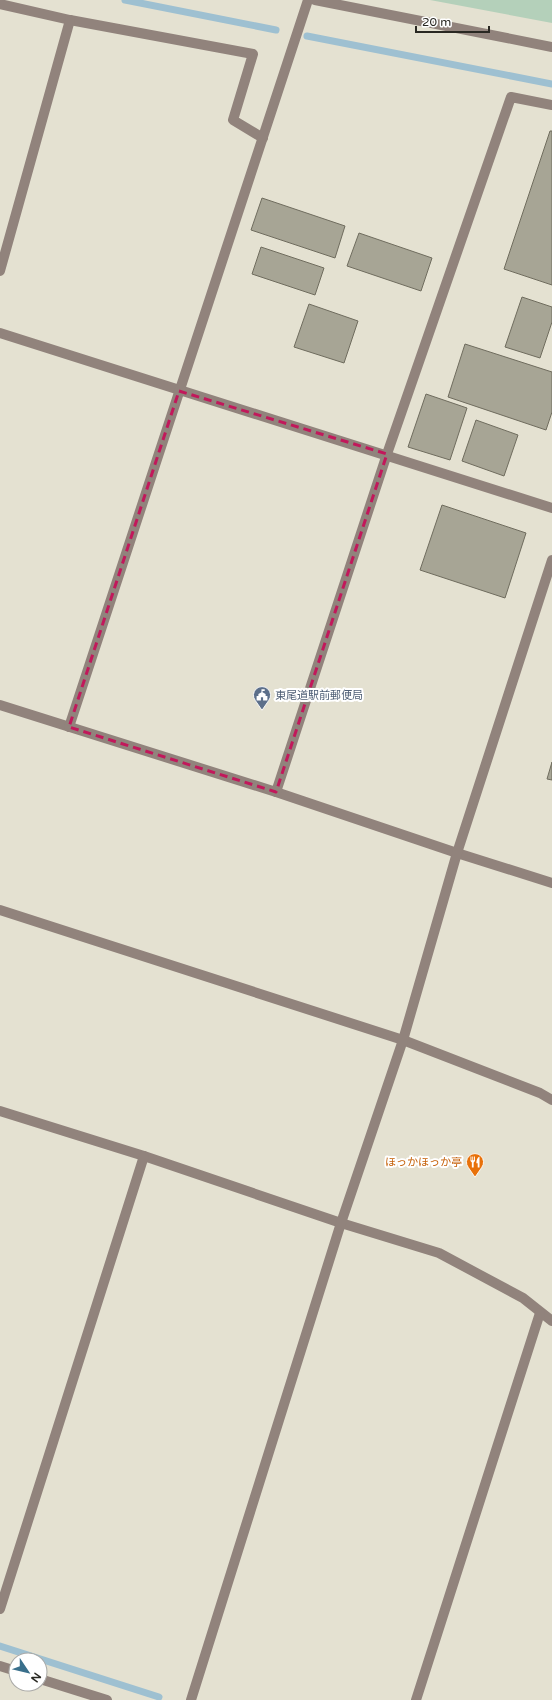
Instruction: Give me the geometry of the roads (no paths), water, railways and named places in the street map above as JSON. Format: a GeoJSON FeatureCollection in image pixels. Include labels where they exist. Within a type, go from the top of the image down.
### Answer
{"type":"FeatureCollection","features":[{"type":"Feature","properties":{"kind":"street"},"geometry":{"type":"LineString","coordinates":[[69,727],[308,0]]}},
{"type":"Feature","properties":{"kind":"street"},"geometry":{"type":"LineString","coordinates":[[315,0],[552,47]]}},
{"type":"Feature","properties":{"kind":"street"},"geometry":{"type":"LineString","coordinates":[[0,4],[70,20],[252,54],[233,120],[263,138]]}},
{"type":"Feature","properties":{"kind":"street"},"geometry":{"type":"LineString","coordinates":[[0,271],[70,20]]}},
{"type":"Feature","properties":{"kind":"street"},"geometry":{"type":"LineString","coordinates":[[276,792],[387,454],[511,97],[552,105]]}},
{"type":"Feature","properties":{"kind":"street"},"geometry":{"type":"LineString","coordinates":[[0,333],[179,391],[387,454],[552,508]]}},
{"type":"Feature","properties":{"kind":"street"},"geometry":{"type":"LineString","coordinates":[[191,1700],[340,1223],[403,1040],[457,853],[552,560]]}},
{"type":"Feature","properties":{"kind":"street"},"geometry":{"type":"LineString","coordinates":[[0,704],[276,792],[457,853],[552,883]]}},
{"type":"Feature","properties":{"kind":"street"},"geometry":{"type":"LineString","coordinates":[[0,910],[403,1040],[540,1093],[552,1100]]}},
{"type":"Feature","properties":{"kind":"street"},"geometry":{"type":"LineString","coordinates":[[0,1111],[144,1156],[340,1223],[439,1253],[523,1298],[552,1321]]}},
{"type":"Feature","properties":{"kind":"street"},"geometry":{"type":"LineString","coordinates":[[0,1609],[144,1156]]}},
{"type":"Feature","properties":{"kind":"street"},"geometry":{"type":"LineString","coordinates":[[416,1700],[540,1313]]}},
{"type":"Feature","properties":{"kind":"street"},"geometry":{"type":"LineString","coordinates":[[48,1682],[107,1700]]}},
{"type":"Feature","properties":{"kind":"waterway"},"geometry":{"type":"LineString","coordinates":[[125,0],[276,30]]}},
{"type":"Feature","properties":{"kind":"waterway"},"geometry":{"type":"LineString","coordinates":[[307,36],[552,84]]}},
{"type":"Feature","properties":{"kind":"waterway"},"geometry":{"type":"LineString","coordinates":[[0,1646],[159,1697]]}},
{"type":"Feature","properties":{"kind":"place","name":"東尾道駅前郵便局"},"geometry":{"type":"Point","coordinates":[262,710]}},
{"type":"Feature","properties":{"kind":"place","name":"ほっかほっか亭"},"geometry":{"type":"Point","coordinates":[475,1177]}}]}
